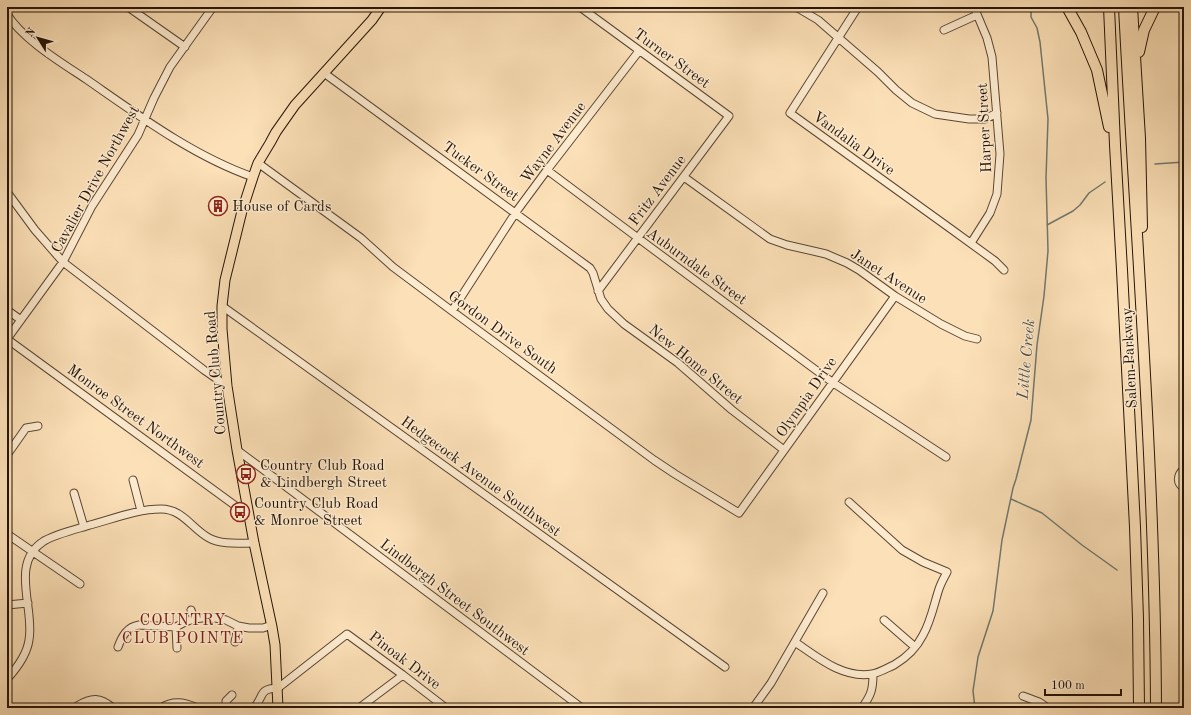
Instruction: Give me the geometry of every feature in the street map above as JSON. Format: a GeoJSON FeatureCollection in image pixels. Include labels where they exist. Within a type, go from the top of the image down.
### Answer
{"type":"FeatureCollection","features":[{"type":"Feature","properties":{"kind":"highway"},"geometry":{"type":"LineString","coordinates":[[1067,7],[1084,38],[1097,70],[1109,127],[1115,145]]}},
{"type":"Feature","properties":{"kind":"highway","name":"Salem Parkway"},"geometry":{"type":"LineString","coordinates":[[1109,7],[1135,520],[1139,708]]}},
{"type":"Feature","properties":{"kind":"highway","name":"Salem Parkway"},"geometry":{"type":"LineString","coordinates":[[1124,7],[1153,534],[1156,708]]}},
{"type":"Feature","properties":{"kind":"highway"},"geometry":{"type":"LineString","coordinates":[[1132,7],[1137,68],[1142,180],[1143,277],[1140,295]]}},
{"type":"Feature","properties":{"kind":"highway"},"geometry":{"type":"LineString","coordinates":[[1137,68],[1146,23],[1155,7]]}},
{"type":"Feature","properties":{"kind":"main road","name":"Country Club Road"},"geometry":{"type":"LineString","coordinates":[[278,708],[275,645],[272,625],[248,515],[227,386],[222,329],[222,306],[225,280],[234,240],[258,163],[276,132],[295,105],[372,20],[381,7]]}},
{"type":"Feature","properties":{"kind":"street"},"geometry":{"type":"LineString","coordinates":[[128,7],[185,47]]}},
{"type":"Feature","properties":{"kind":"street","name":"Cavalier Drive Northwest"},"geometry":{"type":"LineString","coordinates":[[7,339],[64,262],[92,206],[138,135],[164,78],[213,7]]}},
{"type":"Feature","properties":{"kind":"street","name":"Turner Street"},"geometry":{"type":"LineString","coordinates":[[580,7],[729,116]]}},
{"type":"Feature","properties":{"kind":"street"},"geometry":{"type":"LineString","coordinates":[[796,7],[818,20],[912,103],[935,114],[969,119],[985,118],[997,113]]}},
{"type":"Feature","properties":{"kind":"street","name":"Vandalia Drive"},"geometry":{"type":"LineString","coordinates":[[858,7],[790,114],[971,243],[995,261],[1004,270]]}},
{"type":"Feature","properties":{"kind":"street","name":"Harper Street"},"geometry":{"type":"LineString","coordinates":[[971,243],[990,213],[997,194],[1000,154],[992,57],[987,38],[974,7]]}},
{"type":"Feature","properties":{"kind":"street"},"geometry":{"type":"LineString","coordinates":[[7,14],[15,25],[40,46],[144,119],[208,156],[253,177]]}},
{"type":"Feature","properties":{"kind":"street"},"geometry":{"type":"LineString","coordinates":[[944,30],[977,15]]}},
{"type":"Feature","properties":{"kind":"street","name":"Wayne Avenue"},"geometry":{"type":"LineString","coordinates":[[452,311],[516,212],[639,51]]}},
{"type":"Feature","properties":{"kind":"street","name":"Tucker Street"},"geometry":{"type":"LineString","coordinates":[[324,73],[607,280]]}},
{"type":"Feature","properties":{"kind":"street","name":"Fritz Avenue"},"geometry":{"type":"LineString","coordinates":[[607,280],[729,116]]}},
{"type":"Feature","properties":{"kind":"street","name":"Gordon Drive South"},"geometry":{"type":"LineString","coordinates":[[258,163],[360,238],[393,267],[654,460],[739,513]]}},
{"type":"Feature","properties":{"kind":"street","name":"Auburndale Street"},"geometry":{"type":"LineString","coordinates":[[547,170],[832,382],[946,457]]}},
{"type":"Feature","properties":{"kind":"street","name":"Janet Avenue"},"geometry":{"type":"LineString","coordinates":[[684,177],[770,239],[787,245],[826,254],[847,263],[895,296],[941,324],[966,336],[977,338]]}},
{"type":"Feature","properties":{"kind":"street"},"geometry":{"type":"LineString","coordinates":[[7,192],[35,230],[64,262],[227,386]]}},
{"type":"Feature","properties":{"kind":"street"},"geometry":{"type":"LineString","coordinates":[[590,268],[595,278],[598,291]]}},
{"type":"Feature","properties":{"kind":"street"},"geometry":{"type":"LineString","coordinates":[[598,291],[607,280]]}},
{"type":"Feature","properties":{"kind":"street","name":"New Home Street"},"geometry":{"type":"LineString","coordinates":[[598,291],[601,299],[608,309],[624,324],[678,363],[732,410],[784,450]]}},
{"type":"Feature","properties":{"kind":"street","name":"Olympia Drive"},"geometry":{"type":"LineString","coordinates":[[739,513],[895,296]]}},
{"type":"Feature","properties":{"kind":"street","name":"Hedgecock Avenue Southwest"},"geometry":{"type":"LineString","coordinates":[[222,306],[725,667]]}},
{"type":"Feature","properties":{"kind":"street"},"geometry":{"type":"LineString","coordinates":[[7,310],[21,320]]}},
{"type":"Feature","properties":{"kind":"street","name":"Monroe Street Northwest"},"geometry":{"type":"LineString","coordinates":[[7,339],[248,515]]}},
{"type":"Feature","properties":{"kind":"street"},"geometry":{"type":"LineString","coordinates":[[7,456],[26,428],[38,426]]}},
{"type":"Feature","properties":{"kind":"street","name":"Lindbergh Street Southwest"},"geometry":{"type":"LineString","coordinates":[[237,450],[582,708]]}},
{"type":"Feature","properties":{"kind":"street"},"geometry":{"type":"LineString","coordinates":[[1184,469],[1180,472],[1178,477],[1178,482],[1184,488]]}},
{"type":"Feature","properties":{"kind":"street"},"geometry":{"type":"LineString","coordinates":[[133,480],[141,511]]}},
{"type":"Feature","properties":{"kind":"street"},"geometry":{"type":"LineString","coordinates":[[74,492],[84,527]]}},
{"type":"Feature","properties":{"kind":"street"},"geometry":{"type":"LineString","coordinates":[[795,642],[821,660],[841,670],[864,675],[873,674],[899,662],[915,648],[929,624],[939,589],[946,572],[923,562],[902,550],[849,502]]}},
{"type":"Feature","properties":{"kind":"street"},"geometry":{"type":"LineString","coordinates":[[7,679],[21,660],[28,646],[30,630],[26,571],[29,559],[39,545],[51,538],[141,511],[161,509],[181,515],[202,533],[216,541],[230,543],[254,543]]}},
{"type":"Feature","properties":{"kind":"street"},"geometry":{"type":"LineString","coordinates":[[7,534],[80,584]]}},
{"type":"Feature","properties":{"kind":"street"},"geometry":{"type":"LineString","coordinates":[[753,708],[771,683],[823,593]]}},
{"type":"Feature","properties":{"kind":"street"},"geometry":{"type":"LineString","coordinates":[[7,605],[28,603]]}},
{"type":"Feature","properties":{"kind":"street"},"geometry":{"type":"LineString","coordinates":[[191,610],[194,619]]}},
{"type":"Feature","properties":{"kind":"street"},"geometry":{"type":"LineString","coordinates":[[118,647],[120,640],[127,630],[134,626],[148,624],[176,627],[194,619],[210,617],[249,628],[259,629],[272,625]]}},
{"type":"Feature","properties":{"kind":"street"},"geometry":{"type":"LineString","coordinates":[[884,620],[915,648]]}},
{"type":"Feature","properties":{"kind":"street"},"geometry":{"type":"LineString","coordinates":[[235,642],[238,626]]}},
{"type":"Feature","properties":{"kind":"street"},"geometry":{"type":"LineString","coordinates":[[176,627],[178,648]]}},
{"type":"Feature","properties":{"kind":"street","name":"Pinoak Drive"},"geometry":{"type":"LineString","coordinates":[[278,688],[348,634],[446,708]]}},
{"type":"Feature","properties":{"kind":"street"},"geometry":{"type":"LineString","coordinates":[[862,708],[869,699],[873,687],[873,674]]}},
{"type":"Feature","properties":{"kind":"street"},"geometry":{"type":"LineString","coordinates":[[359,708],[403,675]]}},
{"type":"Feature","properties":{"kind":"street"},"geometry":{"type":"LineString","coordinates":[[254,708],[265,690],[269,688],[278,688]]}},
{"type":"Feature","properties":{"kind":"street"},"geometry":{"type":"LineString","coordinates":[[226,708],[226,701],[232,695]]}},
{"type":"Feature","properties":{"kind":"street"},"geometry":{"type":"LineString","coordinates":[[1023,696],[1039,702],[1048,708]]}},
{"type":"Feature","properties":{"kind":"street"},"geometry":{"type":"LineString","coordinates":[[77,706],[88,700],[100,699],[113,708]]}},
{"type":"Feature","properties":{"kind":"street"},"geometry":{"type":"LineString","coordinates":[[161,708],[166,705],[179,702],[197,708]]}},
{"type":"Feature","properties":{"kind":"waterway","name":"Little Creek"},"geometry":{"type":"LineString","coordinates":[[975,708],[973,691],[978,657],[993,611],[1002,540],[1013,488],[1031,420],[1037,345],[1044,296],[1048,251],[1046,178],[1048,119],[1040,42],[1037,28],[1031,17],[1031,7]]}},
{"type":"Feature","properties":{"kind":"waterway"},"geometry":{"type":"LineString","coordinates":[[1155,164],[1184,162]]}},
{"type":"Feature","properties":{"kind":"waterway"},"geometry":{"type":"LineString","coordinates":[[1047,225],[1073,211],[1080,205],[1089,193],[1105,182]]}},
{"type":"Feature","properties":{"kind":"waterway"},"geometry":{"type":"LineString","coordinates":[[1011,499],[1042,513],[1082,545],[1117,570]]}},
{"type":"Feature","properties":{"kind":"place","name":"House of Cards"},"geometry":{"type":"Point","coordinates":[218,206]}},
{"type":"Feature","properties":{"kind":"place","name":"Country Club Road & Lindbergh Street"},"geometry":{"type":"Point","coordinates":[246,474]}},
{"type":"Feature","properties":{"kind":"place","name":"Country Club Road & Monroe Street"},"geometry":{"type":"Point","coordinates":[240,512]}},
{"type":"Feature","properties":{"kind":"district","name":"COUNTRY CLUB POINTE"},"geometry":{"type":"Point","coordinates":[183,628]}}]}
